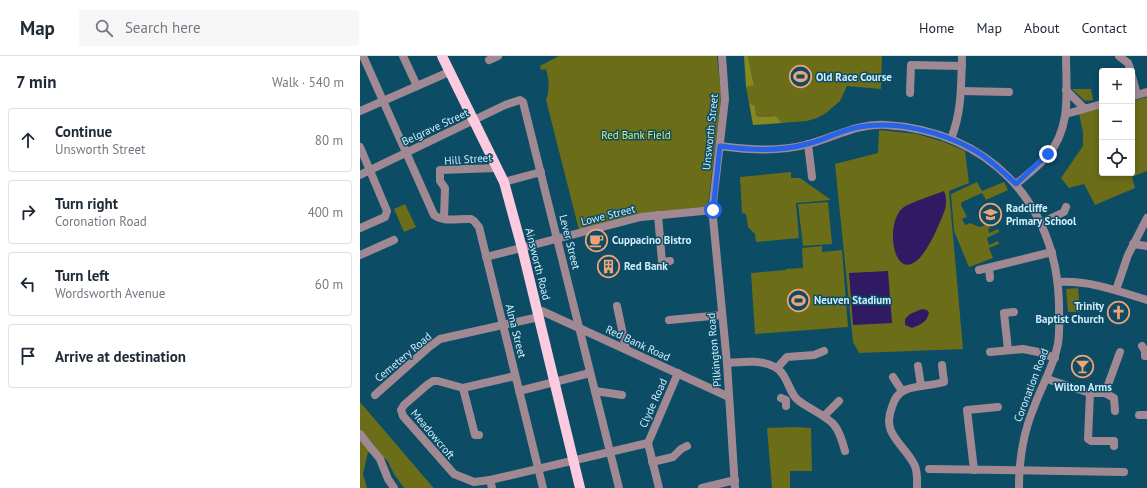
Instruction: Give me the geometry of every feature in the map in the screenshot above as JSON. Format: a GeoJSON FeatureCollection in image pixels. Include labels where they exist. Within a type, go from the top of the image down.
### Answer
{"type":"FeatureCollection","features":[{"type":"Feature","properties":{"kind":"main road","name":"Ainsworth Road"},"geometry":{"type":"LineString","coordinates":[[442,56],[504,182],[522,248],[580,488]]}},
{"type":"Feature","properties":{"kind":"street"},"geometry":{"type":"LineString","coordinates":[[363,56],[406,152]]}},
{"type":"Feature","properties":{"kind":"street"},"geometry":{"type":"LineString","coordinates":[[403,56],[417,86]]}},
{"type":"Feature","properties":{"kind":"street","name":"Unsworth Street"},"geometry":{"type":"LineString","coordinates":[[713,210],[725,91],[722,56]]}},
{"type":"Feature","properties":{"kind":"street"},"geometry":{"type":"LineString","coordinates":[[951,139],[961,105],[962,56]]}},
{"type":"Feature","properties":{"kind":"street"},"geometry":{"type":"LineString","coordinates":[[1016,184],[1041,162],[1053,148],[1061,133],[1066,114],[1066,56]]}},
{"type":"Feature","properties":{"kind":"street"},"geometry":{"type":"LineString","coordinates":[[1119,56],[1128,63],[1130,68]]}},
{"type":"Feature","properties":{"kind":"street"},"geometry":{"type":"LineString","coordinates":[[910,93],[912,65],[962,66]]}},
{"type":"Feature","properties":{"kind":"street"},"geometry":{"type":"LineString","coordinates":[[360,111],[449,72]]}},
{"type":"Feature","properties":{"kind":"street"},"geometry":{"type":"LineString","coordinates":[[1066,90],[1084,108]]}},
{"type":"Feature","properties":{"kind":"street"},"geometry":{"type":"LineString","coordinates":[[961,91],[1009,92]]}},
{"type":"Feature","properties":{"kind":"street"},"geometry":{"type":"LineString","coordinates":[[1135,95],[1147,92]]}},
{"type":"Feature","properties":{"kind":"street","name":"Belgrave Street"},"geometry":{"type":"LineString","coordinates":[[360,174],[506,105],[520,100]]}},
{"type":"Feature","properties":{"kind":"street","name":"Lever Street"},"geometry":{"type":"LineString","coordinates":[[520,100],[524,104],[619,488]]}},
{"type":"Feature","properties":{"kind":"street"},"geometry":{"type":"LineString","coordinates":[[1066,114],[1099,105]]}},
{"type":"Feature","properties":{"kind":"street","name":"Coronation Road"},"geometry":{"type":"LineString","coordinates":[[720,146],[755,150],[792,147],[808,144],[855,128],[884,124],[918,129],[951,139],[974,150],[986,158],[1016,184],[1033,208],[1041,223],[1052,252],[1058,282],[1060,320],[1058,343],[1054,358],[1047,379],[1034,406],[1026,428],[1021,450],[1019,488]]}},
{"type":"Feature","properties":{"kind":"street"},"geometry":{"type":"LineString","coordinates":[[808,144],[812,177]]}},
{"type":"Feature","properties":{"kind":"street"},"geometry":{"type":"LineString","coordinates":[[360,147],[387,208],[385,217],[360,228]]}},
{"type":"Feature","properties":{"kind":"street","name":"Alma Street"},"geometry":{"type":"LineString","coordinates":[[406,152],[434,215],[437,218],[444,219],[468,218],[474,220],[479,227],[543,488]]}},
{"type":"Feature","properties":{"kind":"street","name":"Hill Street"},"geometry":{"type":"LineString","coordinates":[[444,219],[445,188],[440,181],[440,170],[497,168]]}},
{"type":"Feature","properties":{"kind":"street"},"geometry":{"type":"LineString","coordinates":[[504,182],[540,172]]}},
{"type":"Feature","properties":{"kind":"street"},"geometry":{"type":"LineString","coordinates":[[1041,223],[1064,212],[1066,207]]}},
{"type":"Feature","properties":{"kind":"street","name":"Lowe Street"},"geometry":{"type":"LineString","coordinates":[[486,257],[641,217],[713,210]]}},
{"type":"Feature","properties":{"kind":"street","name":"Pilkington Road"},"geometry":{"type":"LineString","coordinates":[[713,210],[727,363],[735,484]]}},
{"type":"Feature","properties":{"kind":"street"},"geometry":{"type":"LineString","coordinates":[[658,215],[662,262],[670,261]]}},
{"type":"Feature","properties":{"kind":"street"},"geometry":{"type":"LineString","coordinates":[[1116,290],[1128,255],[1147,218]]}},
{"type":"Feature","properties":{"kind":"street"},"geometry":{"type":"LineString","coordinates":[[360,255],[394,240]]}},
{"type":"Feature","properties":{"kind":"street"},"geometry":{"type":"LineString","coordinates":[[1133,244],[1147,246]]}},
{"type":"Feature","properties":{"kind":"street"},"geometry":{"type":"LineString","coordinates":[[979,270],[1052,252]]}},
{"type":"Feature","properties":{"kind":"street"},"geometry":{"type":"LineString","coordinates":[[988,268],[990,278]]}},
{"type":"Feature","properties":{"kind":"street"},"geometry":{"type":"LineString","coordinates":[[1058,282],[1086,283],[1116,290],[1147,300]]}},
{"type":"Feature","properties":{"kind":"street"},"geometry":{"type":"LineString","coordinates":[[617,306],[626,349]]}},
{"type":"Feature","properties":{"kind":"street","name":"Red Bank Road"},"geometry":{"type":"LineString","coordinates":[[538,314],[542,311],[729,397]]}},
{"type":"Feature","properties":{"kind":"street"},"geometry":{"type":"LineString","coordinates":[[1008,350],[1004,313],[1014,312]]}},
{"type":"Feature","properties":{"kind":"street","name":"Cemetery Road"},"geometry":{"type":"LineString","coordinates":[[375,395],[435,342],[503,326],[538,314]]}},
{"type":"Feature","properties":{"kind":"street"},"geometry":{"type":"LineString","coordinates":[[669,320],[722,315]]}},
{"type":"Feature","properties":{"kind":"street"},"geometry":{"type":"LineString","coordinates":[[990,352],[1023,349],[1038,352],[1054,358]]}},
{"type":"Feature","properties":{"kind":"street"},"geometry":{"type":"LineString","coordinates":[[777,368],[788,357],[814,355],[825,350]]}},
{"type":"Feature","properties":{"kind":"street"},"geometry":{"type":"LineString","coordinates":[[1105,393],[1120,352]]}},
{"type":"Feature","properties":{"kind":"street"},"geometry":{"type":"LineString","coordinates":[[727,363],[757,362],[777,368],[784,376],[793,395],[800,402],[830,420],[838,429],[842,448]]}},
{"type":"Feature","properties":{"kind":"street"},"geometry":{"type":"LineString","coordinates":[[917,488],[917,474],[915,465],[894,438],[889,422],[892,405],[902,391],[944,382],[942,365]]}},
{"type":"Feature","properties":{"kind":"street"},"geometry":{"type":"LineString","coordinates":[[918,366],[921,386]]}},
{"type":"Feature","properties":{"kind":"street"},"geometry":{"type":"LineString","coordinates":[[519,391],[590,373]]}},
{"type":"Feature","properties":{"kind":"street","name":"Clyde Road"},"geometry":{"type":"LineString","coordinates":[[659,488],[648,443],[678,373]]}},
{"type":"Feature","properties":{"kind":"street","name":"Meadowcroft"},"geometry":{"type":"LineString","coordinates":[[491,484],[474,482],[454,474],[401,410],[404,405],[430,382],[438,381],[463,388],[515,376]]}},
{"type":"Feature","properties":{"kind":"street"},"geometry":{"type":"LineString","coordinates":[[893,377],[902,391]]}},
{"type":"Feature","properties":{"kind":"street"},"geometry":{"type":"LineString","coordinates":[[1047,379],[1090,393],[1105,393],[1114,398],[1115,411]]}},
{"type":"Feature","properties":{"kind":"street"},"geometry":{"type":"LineString","coordinates":[[463,388],[474,435],[479,434]]}},
{"type":"Feature","properties":{"kind":"street"},"geometry":{"type":"LineString","coordinates":[[595,392],[622,395]]}},
{"type":"Feature","properties":{"kind":"street"},"geometry":{"type":"LineString","coordinates":[[1090,393],[1088,439],[1090,441],[1114,441],[1114,446]]}},
{"type":"Feature","properties":{"kind":"street"},"geometry":{"type":"LineString","coordinates":[[784,401],[793,395]]}},
{"type":"Feature","properties":{"kind":"street"},"geometry":{"type":"LineString","coordinates":[[824,416],[830,405],[839,401]]}},
{"type":"Feature","properties":{"kind":"street"},"geometry":{"type":"LineString","coordinates":[[974,470],[967,410],[998,407]]}},
{"type":"Feature","properties":{"kind":"street"},"geometry":{"type":"LineString","coordinates":[[360,434],[380,459],[388,479],[394,488]]}},
{"type":"Feature","properties":{"kind":"street"},"geometry":{"type":"LineString","coordinates":[[491,484],[538,469],[648,443]]}},
{"type":"Feature","properties":{"kind":"street"},"geometry":{"type":"LineString","coordinates":[[652,462],[673,457],[681,449],[687,446]]}},
{"type":"Feature","properties":{"kind":"street"},"geometry":{"type":"LineString","coordinates":[[929,469],[1124,472]]}},
{"type":"Feature","properties":{"kind":"street"},"geometry":{"type":"LineString","coordinates":[[702,488],[735,484]]}},
{"type":"Feature","properties":{"kind":"green space","name":"Red Bank Field"},"geometry":{"type":"Polygon","coordinates":[[[559,56],[717,56],[721,94],[708,204],[704,207],[641,214],[579,230],[546,100],[549,85],[548,77],[546,69],[541,70],[540,66],[559,56]]]}},
{"type":"Feature","properties":{"kind":"green space"},"geometry":{"type":"Polygon","coordinates":[[[748,56],[882,56],[881,89],[847,86],[840,101],[826,113],[807,121],[782,123],[776,116],[756,116],[755,106],[749,103],[746,87],[754,86],[748,56]]]}},
{"type":"Feature","properties":{"kind":"green space"},"geometry":{"type":"Polygon","coordinates":[[[1072,89],[1091,89],[1093,100],[1085,101],[1072,89]]]}},
{"type":"Feature","properties":{"kind":"green space"},"geometry":{"type":"Polygon","coordinates":[[[1147,97],[1147,171],[1135,176],[1135,104],[1135,100],[1147,97]]]}},
{"type":"Feature","properties":{"kind":"green space"},"geometry":{"type":"Polygon","coordinates":[[[1099,109],[1099,176],[1134,176],[1132,177],[1135,188],[1095,205],[1084,184],[1069,188],[1061,178],[1083,146],[1083,132],[1079,114],[1099,109]]]}},
{"type":"Feature","properties":{"kind":"green space"},"geometry":{"type":"Polygon","coordinates":[[[879,130],[917,134],[944,142],[965,151],[969,183],[949,191],[963,349],[859,353],[853,342],[835,164],[878,153],[879,130]]]}},
{"type":"Feature","properties":{"kind":"green space"},"geometry":{"type":"Polygon","coordinates":[[[791,172],[791,178],[800,178],[831,200],[796,203],[799,238],[756,242],[755,234],[748,227],[746,214],[742,213],[740,177],[791,172]]]}},
{"type":"Feature","properties":{"kind":"green space"},"geometry":{"type":"Polygon","coordinates":[[[977,182],[982,191],[1004,182],[1008,190],[986,200],[982,193],[962,202],[961,205],[967,217],[962,219],[965,225],[970,223],[980,227],[988,224],[990,228],[988,229],[989,233],[998,229],[999,232],[987,238],[989,245],[998,241],[999,244],[989,248],[993,258],[969,267],[954,231],[951,194],[977,182]]]}},
{"type":"Feature","properties":{"kind":"green space"},"geometry":{"type":"Polygon","coordinates":[[[828,202],[832,244],[803,246],[798,204],[828,202]]]}},
{"type":"Feature","properties":{"kind":"green space"},"geometry":{"type":"Polygon","coordinates":[[[405,204],[416,227],[404,232],[394,209],[405,204]]]}},
{"type":"Feature","properties":{"kind":"green space","name":"Neuven Stadium"},"geometry":{"type":"Polygon","coordinates":[[[822,246],[822,252],[842,250],[848,327],[755,334],[751,273],[803,268],[802,248],[822,246]]]}},
{"type":"Feature","properties":{"kind":"green space"},"geometry":{"type":"Polygon","coordinates":[[[1078,288],[1080,312],[1068,312],[1066,289],[1078,288]]]}},
{"type":"Feature","properties":{"kind":"green space"},"geometry":{"type":"Polygon","coordinates":[[[360,402],[434,488],[404,488],[394,474],[387,460],[382,457],[373,443],[360,429],[360,402]]]}},
{"type":"Feature","properties":{"kind":"green space"},"geometry":{"type":"Polygon","coordinates":[[[767,428],[811,428],[812,471],[790,471],[790,488],[772,488],[767,428]]]}},
{"type":"Feature","properties":{"kind":"green space"},"geometry":{"type":"Polygon","coordinates":[[[360,437],[371,454],[368,452],[363,474],[367,488],[360,488],[360,437]]]}},
{"type":"Feature","properties":{"kind":"shaded area"},"geometry":{"type":"Polygon","coordinates":[[[744,56],[748,56],[754,86],[746,87],[744,56]]]}},
{"type":"Feature","properties":{"kind":"shaded area"},"geometry":{"type":"Polygon","coordinates":[[[749,103],[755,106],[756,116],[776,116],[782,123],[753,125],[749,103]]]}},
{"type":"Feature","properties":{"kind":"shaded area"},"geometry":{"type":"Polygon","coordinates":[[[944,191],[946,196],[945,210],[924,253],[912,264],[903,264],[897,256],[893,244],[893,230],[897,217],[904,207],[944,191]]]}},
{"type":"Feature","properties":{"kind":"shaded area"},"geometry":{"type":"Polygon","coordinates":[[[888,271],[892,323],[853,325],[849,273],[888,271]]]}},
{"type":"Feature","properties":{"kind":"shaded area"},"geometry":{"type":"Polygon","coordinates":[[[922,309],[927,310],[929,313],[925,321],[912,328],[905,325],[905,319],[910,314],[922,309]]]}},
{"type":"Feature","properties":{"kind":"place","name":"Old Race Course"},"geometry":{"type":"Point","coordinates":[801,77]}},
{"type":"Feature","properties":{"kind":"place","name":"Radcliffe Primary School"},"geometry":{"type":"Point","coordinates":[991,214]}},
{"type":"Feature","properties":{"kind":"place","name":"Cuppacino Bistro"},"geometry":{"type":"Point","coordinates":[597,240]}},
{"type":"Feature","properties":{"kind":"place","name":"Red Bank"},"geometry":{"type":"Point","coordinates":[609,266]}},
{"type":"Feature","properties":{"kind":"place","name":"Neuven Stadium"},"geometry":{"type":"Point","coordinates":[799,300]}},
{"type":"Feature","properties":{"kind":"place","name":"Trinity Baptist Church"},"geometry":{"type":"Point","coordinates":[1119,312]}},
{"type":"Feature","properties":{"kind":"place","name":"Wilton Arms"},"geometry":{"type":"Point","coordinates":[1083,367]}},
{"type":"Feature","properties":{"kind":"route"},"geometry":{"type":"LineString","coordinates":[[713,210],[720,146],[747,150],[792,147],[822,140],[859,127],[884,124],[918,129],[951,139],[974,150],[986,158],[1016,184],[1048,154]]}}]}
